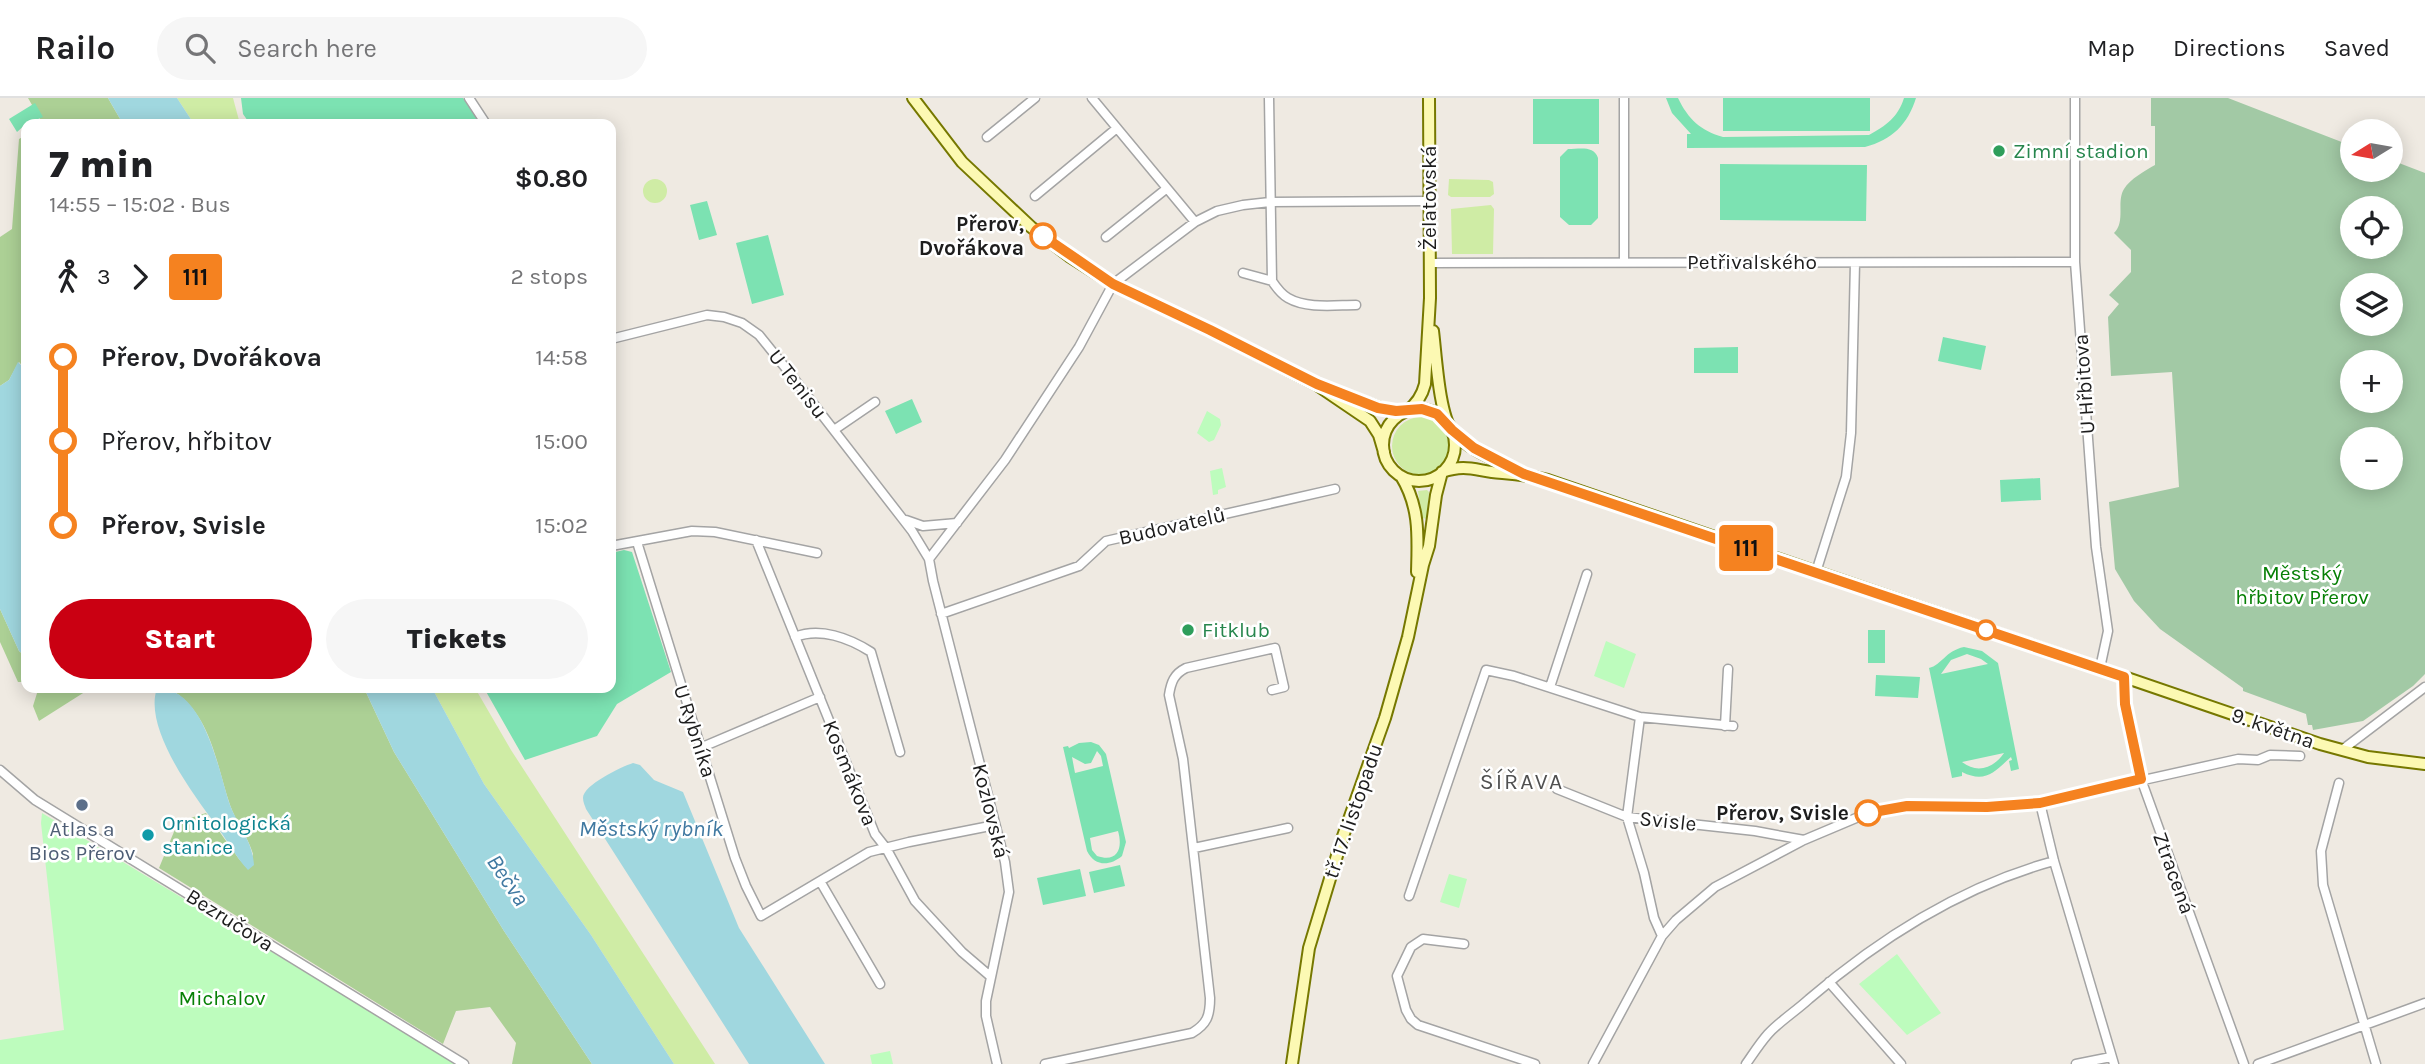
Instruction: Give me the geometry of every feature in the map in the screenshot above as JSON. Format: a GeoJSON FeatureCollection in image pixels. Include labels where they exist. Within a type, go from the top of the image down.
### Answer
{"type":"FeatureCollection","features":[{"type":"Feature","properties":{"kind":"main road"},"geometry":{"type":"LineString","coordinates":[[913,98],[962,162],[1031,227],[1069,256],[1113,284],[1317,384],[1378,408],[1407,411],[1422,409],[1437,414],[1479,452],[1524,474]]}},
{"type":"Feature","properties":{"kind":"main road","name":"Želatovská"},"geometry":{"type":"LineString","coordinates":[[1407,411],[1418,401],[1425,384],[1430,298],[1429,98]]}},
{"type":"Feature","properties":{"kind":"main road","name":"Želatovská"},"geometry":{"type":"LineString","coordinates":[[1430,298],[1442,397],[1452,430]]}},
{"type":"Feature","properties":{"kind":"main road"},"geometry":{"type":"LineString","coordinates":[[1317,384],[1370,421],[1379,435],[1390,466],[1400,475],[1421,481],[1436,477],[1442,472],[1454,453],[1452,430]]}},
{"type":"Feature","properties":{"kind":"main road"},"geometry":{"type":"LineString","coordinates":[[1384,452],[1384,438],[1390,425],[1407,411]]}},
{"type":"Feature","properties":{"kind":"main road"},"geometry":{"type":"LineString","coordinates":[[1442,472],[1471,467],[1524,474]]}},
{"type":"Feature","properties":{"kind":"main road","name":"tř. 17. listopadu"},"geometry":{"type":"LineString","coordinates":[[1294,1064],[1296,1028],[1312,936],[1342,839],[1385,719],[1408,637],[1429,546],[1442,472]]}},
{"type":"Feature","properties":{"kind":"main road","name":"9. května"},"geometry":{"type":"LineString","coordinates":[[1524,474],[2342,750],[2392,761],[2425,764]]}},
{"type":"Feature","properties":{"kind":"main road","name":"tř. 17. listopadu"},"geometry":{"type":"LineString","coordinates":[[1400,475],[1411,493],[1416,512],[1416,596]]}},
{"type":"Feature","properties":{"kind":"street"},"geometry":{"type":"LineString","coordinates":[[469,98],[480,119]]}},
{"type":"Feature","properties":{"kind":"street"},"geometry":{"type":"LineString","coordinates":[[988,137],[1035,98]]}},
{"type":"Feature","properties":{"kind":"street"},"geometry":{"type":"LineString","coordinates":[[1092,98],[1195,222]]}},
{"type":"Feature","properties":{"kind":"street"},"geometry":{"type":"LineString","coordinates":[[1269,98],[1272,281]]}},
{"type":"Feature","properties":{"kind":"street"},"geometry":{"type":"LineString","coordinates":[[1624,98],[1624,262]]}},
{"type":"Feature","properties":{"kind":"street","name":"U Hřbitova"},"geometry":{"type":"LineString","coordinates":[[2075,98],[2075,262],[2096,547],[2107,625],[2106,648],[2100,668]]}},
{"type":"Feature","properties":{"kind":"street"},"geometry":{"type":"LineString","coordinates":[[1035,196],[1117,128]]}},
{"type":"Feature","properties":{"kind":"street"},"geometry":{"type":"LineString","coordinates":[[1105,237],[1166,189]]}},
{"type":"Feature","properties":{"kind":"street"},"geometry":{"type":"LineString","coordinates":[[929,559],[1005,460],[1079,347],[1113,284],[1195,222],[1217,211],[1270,202],[1429,201]]}},
{"type":"Feature","properties":{"kind":"street"},"geometry":{"type":"LineString","coordinates":[[1816,572],[1846,477],[1851,433],[1855,262]]}},
{"type":"Feature","properties":{"kind":"street","name":"Petřivalského"},"geometry":{"type":"LineString","coordinates":[[1429,263],[2075,262]]}},
{"type":"Feature","properties":{"kind":"street"},"geometry":{"type":"LineString","coordinates":[[1243,273],[1272,281],[1286,297],[1309,305],[1356,305]]}},
{"type":"Feature","properties":{"kind":"street","name":"U Tenisu"},"geometry":{"type":"LineString","coordinates":[[616,338],[707,315],[741,323],[759,335],[903,519],[929,559]]}},
{"type":"Feature","properties":{"kind":"street"},"geometry":{"type":"LineString","coordinates":[[834,429],[875,402]]}},
{"type":"Feature","properties":{"kind":"street","name":"Budovatelů"},"geometry":{"type":"LineString","coordinates":[[941,614],[1079,566],[1106,541],[1335,489]]}},
{"type":"Feature","properties":{"kind":"street"},"geometry":{"type":"LineString","coordinates":[[903,519],[923,526],[957,523]]}},
{"type":"Feature","properties":{"kind":"street"},"geometry":{"type":"LineString","coordinates":[[616,546],[692,531],[715,532],[817,552]]}},
{"type":"Feature","properties":{"kind":"street","name":"Kosmákova"},"geometry":{"type":"LineString","coordinates":[[756,540],[875,834],[886,848],[915,901],[962,951],[990,976]]}},
{"type":"Feature","properties":{"kind":"street","name":"U Rybníka"},"geometry":{"type":"LineString","coordinates":[[636,542],[737,865],[761,916],[820,881]]}},
{"type":"Feature","properties":{"kind":"street","name":"Kozlovská"},"geometry":{"type":"LineString","coordinates":[[929,559],[1009,892],[986,1001],[986,1016],[997,1064]]}},
{"type":"Feature","properties":{"kind":"street"},"geometry":{"type":"LineString","coordinates":[[1550,687],[1587,574]]}},
{"type":"Feature","properties":{"kind":"street"},"geometry":{"type":"LineString","coordinates":[[795,636],[814,631],[834,635],[871,652],[900,752]]}},
{"type":"Feature","properties":{"kind":"street"},"geometry":{"type":"LineString","coordinates":[[1045,1064],[1192,1032],[1203,1026],[1210,1014],[1210,999],[1183,759],[1169,695],[1170,685],[1186,668],[1275,648],[1284,687],[1272,690]]}},
{"type":"Feature","properties":{"kind":"street"},"geometry":{"type":"LineString","coordinates":[[1409,896],[1486,670],[1514,676],[1640,717],[1729,726],[1728,669]]}},
{"type":"Feature","properties":{"kind":"street","name":"Ztracená"},"geometry":{"type":"LineString","coordinates":[[2124,677],[2125,704],[2141,779],[2244,1064]]}},
{"type":"Feature","properties":{"kind":"street"},"geometry":{"type":"LineString","coordinates":[[2342,750],[2425,687]]}},
{"type":"Feature","properties":{"kind":"street"},"geometry":{"type":"LineString","coordinates":[[700,748],[820,697]]}},
{"type":"Feature","properties":{"kind":"street","name":"Svisle"},"geometry":{"type":"LineString","coordinates":[[1640,717],[1627,817],[1755,831],[1804,840]]}},
{"type":"Feature","properties":{"kind":"street"},"geometry":{"type":"LineString","coordinates":[[1593,1064],[1662,936],[1676,920],[1715,887],[1804,840],[1868,813],[1907,806],[1987,807],[2040,803],[2238,759],[2258,760],[2270,755],[2300,756]]}},
{"type":"Feature","properties":{"kind":"street","name":"Bezručova"},"geometry":{"type":"LineString","coordinates":[[0,770],[35,800],[464,1064]]}},
{"type":"Feature","properties":{"kind":"street"},"geometry":{"type":"LineString","coordinates":[[2339,783],[2321,851],[2323,885],[2376,1064]]}},
{"type":"Feature","properties":{"kind":"street"},"geometry":{"type":"LineString","coordinates":[[1558,789],[1627,817],[1654,918],[1662,936]]}},
{"type":"Feature","properties":{"kind":"street"},"geometry":{"type":"LineString","coordinates":[[2040,803],[2054,861],[2112,1061],[2076,1064]]}},
{"type":"Feature","properties":{"kind":"street"},"geometry":{"type":"LineString","coordinates":[[880,984],[820,881],[869,852],[995,825]]}},
{"type":"Feature","properties":{"kind":"street"},"geometry":{"type":"LineString","coordinates":[[1194,848],[1288,828]]}},
{"type":"Feature","properties":{"kind":"street"},"geometry":{"type":"LineString","coordinates":[[1746,1064],[1769,1032],[1853,962],[1885,940],[1956,900],[2007,876],[2054,861]]}},
{"type":"Feature","properties":{"kind":"street"},"geometry":{"type":"LineString","coordinates":[[1464,944],[1423,939],[1412,947],[1398,976],[1411,1019],[1418,1025],[1535,1064]]}},
{"type":"Feature","properties":{"kind":"street"},"geometry":{"type":"LineString","coordinates":[[1829,982],[1901,1064]]}},
{"type":"Feature","properties":{"kind":"street"},"geometry":{"type":"LineString","coordinates":[[2258,1064],[2425,1003]]}},
{"type":"Feature","properties":{"kind":"green space"},"geometry":{"type":"Polygon","coordinates":[[[28,98],[108,98],[120,119],[40,119],[28,98]]]}},
{"type":"Feature","properties":{"kind":"green space"},"geometry":{"type":"Polygon","coordinates":[[[177,98],[233,98],[239,119],[191,119],[177,98]]]}},
{"type":"Feature","properties":{"kind":"green space"},"geometry":{"type":"Polygon","coordinates":[[[241,98],[463,98],[477,119],[246,119],[243,114],[241,98]]]}},
{"type":"Feature","properties":{"kind":"green space"},"geometry":{"type":"Polygon","coordinates":[[[1666,98],[1678,98],[1696,123],[1723,137],[1869,135],[1891,120],[1904,98],[1916,98],[1898,130],[1865,147],[1687,148],[1687,134],[1691,134],[1672,113],[1666,98]]]}},
{"type":"Feature","properties":{"kind":"green space"},"geometry":{"type":"Polygon","coordinates":[[[1723,98],[1870,98],[1870,131],[1723,131],[1723,98]]]}},
{"type":"Feature","properties":{"kind":"green space","name":"Městský hřbitov Přerov"},"geometry":{"type":"Polygon","coordinates":[[[2151,98],[2228,98],[2340,141],[2340,182],[2403,182],[2403,165],[2425,173],[2425,674],[2413,686],[2363,721],[2313,730],[2312,725],[2308,725],[2306,714],[2243,691],[2243,688],[2160,629],[2134,601],[2115,569],[2109,502],[2179,487],[2172,372],[2111,376],[2108,317],[2119,304],[2109,295],[2131,272],[2131,250],[2114,233],[2120,223],[2124,189],[2134,178],[2155,165],[2155,126],[2151,126],[2151,98]]]}},
{"type":"Feature","properties":{"kind":"green space"},"geometry":{"type":"Polygon","coordinates":[[[1533,99],[1599,99],[1599,144],[1533,144],[1533,99]]]}},
{"type":"Feature","properties":{"kind":"green space"},"geometry":{"type":"Polygon","coordinates":[[[35,103],[43,117],[21,119],[21,128],[17,132],[9,119],[35,103]]]}},
{"type":"Feature","properties":{"kind":"green space"},"geometry":{"type":"Polygon","coordinates":[[[21,138],[21,364],[19,362],[9,380],[0,386],[0,237],[12,229],[21,138]]]}},
{"type":"Feature","properties":{"kind":"green space"},"geometry":{"type":"Polygon","coordinates":[[[1568,149],[1590,149],[1598,158],[1598,218],[1591,225],[1569,225],[1560,217],[1560,157],[1568,149]]]}},
{"type":"Feature","properties":{"kind":"green space"},"geometry":{"type":"Polygon","coordinates":[[[1720,164],[1867,165],[1866,221],[1720,220],[1720,164]]]}},
{"type":"Feature","properties":{"kind":"green space"},"geometry":{"type":"Polygon","coordinates":[[[655,179],[663,183],[667,191],[663,199],[655,203],[647,199],[643,191],[647,183],[655,179]]]}},
{"type":"Feature","properties":{"kind":"green space"},"geometry":{"type":"Polygon","coordinates":[[[1449,179],[1489,180],[1493,182],[1494,194],[1490,197],[1451,197],[1448,195],[1449,179]]]}},
{"type":"Feature","properties":{"kind":"green space"},"geometry":{"type":"Polygon","coordinates":[[[707,201],[717,235],[699,240],[690,205],[707,201]]]}},
{"type":"Feature","properties":{"kind":"green space"},"geometry":{"type":"Polygon","coordinates":[[[1491,205],[1494,209],[1493,254],[1452,254],[1451,209],[1491,205]]]}},
{"type":"Feature","properties":{"kind":"green space"},"geometry":{"type":"Polygon","coordinates":[[[768,235],[784,295],[752,304],[736,243],[768,235]]]}},
{"type":"Feature","properties":{"kind":"green space"},"geometry":{"type":"Polygon","coordinates":[[[1943,337],[1986,346],[1981,370],[1938,361],[1943,337]]]}},
{"type":"Feature","properties":{"kind":"green space"},"geometry":{"type":"Polygon","coordinates":[[[1738,347],[1738,373],[1694,373],[1694,348],[1738,347]]]}},
{"type":"Feature","properties":{"kind":"green space"},"geometry":{"type":"Polygon","coordinates":[[[912,399],[922,422],[896,434],[885,411],[912,399]]]}},
{"type":"Feature","properties":{"kind":"green space"},"geometry":{"type":"Polygon","coordinates":[[[1207,411],[1220,419],[1221,425],[1214,440],[1209,442],[1197,433],[1207,411]]]}},
{"type":"Feature","properties":{"kind":"green space"},"geometry":{"type":"Polygon","coordinates":[[[1421,417],[1432,419],[1445,430],[1450,446],[1448,457],[1437,470],[1421,475],[1410,473],[1397,462],[1392,446],[1394,435],[1405,422],[1421,417]]]}},
{"type":"Feature","properties":{"kind":"green space"},"geometry":{"type":"Polygon","coordinates":[[[1222,468],[1226,487],[1213,495],[1210,471],[1222,468]]]}},
{"type":"Feature","properties":{"kind":"green space"},"geometry":{"type":"Polygon","coordinates":[[[2040,478],[2041,500],[2001,502],[2000,480],[2040,478]]]}},
{"type":"Feature","properties":{"kind":"green space"},"geometry":{"type":"Polygon","coordinates":[[[1427,490],[1427,519],[1422,518],[1418,491],[1427,490]]]}},
{"type":"Feature","properties":{"kind":"green space"},"geometry":{"type":"Polygon","coordinates":[[[616,552],[632,552],[671,672],[617,704],[597,736],[525,760],[487,693],[616,693],[616,552]]]}},
{"type":"Feature","properties":{"kind":"green space"},"geometry":{"type":"Polygon","coordinates":[[[0,609],[21,653],[21,682],[18,682],[0,642],[0,609]]]}},
{"type":"Feature","properties":{"kind":"green space"},"geometry":{"type":"Polygon","coordinates":[[[1868,630],[1885,630],[1885,663],[1868,663],[1868,630]]]}},
{"type":"Feature","properties":{"kind":"green space"},"geometry":{"type":"Polygon","coordinates":[[[1606,641],[1636,654],[1624,688],[1594,676],[1606,641]]]}},
{"type":"Feature","properties":{"kind":"green space"},"geometry":{"type":"Polygon","coordinates":[[[1964,647],[1982,651],[1998,663],[2019,769],[2011,771],[2011,757],[1990,774],[1978,777],[1962,772],[1962,776],[1952,778],[1929,668],[1964,647]],[[1967,654],[1951,660],[1941,674],[1988,664],[1967,654]],[[2004,753],[1962,762],[1973,768],[1985,768],[2004,753]]]}},
{"type":"Feature","properties":{"kind":"green space"},"geometry":{"type":"Polygon","coordinates":[[[1876,675],[1920,677],[1918,698],[1875,696],[1876,675]]]}},
{"type":"Feature","properties":{"kind":"green space"},"geometry":{"type":"Polygon","coordinates":[[[37,693],[83,693],[39,721],[33,706],[37,693]]]}},
{"type":"Feature","properties":{"kind":"green space"},"geometry":{"type":"Polygon","coordinates":[[[175,693],[366,693],[394,752],[504,931],[592,1064],[512,1064],[516,1043],[490,1007],[456,1011],[443,1044],[159,868],[178,822],[206,813],[248,869],[253,854],[230,805],[216,756],[203,724],[175,693]]]}},
{"type":"Feature","properties":{"kind":"green space"},"geometry":{"type":"Polygon","coordinates":[[[435,693],[478,693],[511,750],[715,1064],[674,1064],[591,935],[484,784],[435,693]]]}},
{"type":"Feature","properties":{"kind":"green space"},"geometry":{"type":"Polygon","coordinates":[[[1091,742],[1099,745],[1106,754],[1126,842],[1122,856],[1113,862],[1098,862],[1087,851],[1063,747],[1069,748],[1079,743],[1091,742]],[[1097,751],[1091,763],[1085,764],[1072,757],[1075,773],[1103,766],[1097,751]],[[1118,831],[1090,838],[1092,850],[1097,856],[1114,856],[1120,843],[1118,831]]]}},
{"type":"Feature","properties":{"kind":"green space","name":"Michalov"},"geometry":{"type":"Polygon","coordinates":[[[42,813],[457,1064],[0,1064],[0,1040],[64,1030],[42,813]]]}},
{"type":"Feature","properties":{"kind":"green space"},"geometry":{"type":"Polygon","coordinates":[[[1120,865],[1125,886],[1094,893],[1089,872],[1120,865]]]}},
{"type":"Feature","properties":{"kind":"green space"},"geometry":{"type":"Polygon","coordinates":[[[1080,869],[1086,896],[1043,905],[1037,878],[1080,869]]]}},
{"type":"Feature","properties":{"kind":"green space"},"geometry":{"type":"Polygon","coordinates":[[[1449,874],[1467,879],[1459,908],[1440,902],[1449,874]]]}},
{"type":"Feature","properties":{"kind":"green space"},"geometry":{"type":"Polygon","coordinates":[[[1897,954],[1941,1013],[1907,1035],[1859,984],[1897,954]]]}},
{"type":"Feature","properties":{"kind":"green space"},"geometry":{"type":"Polygon","coordinates":[[[890,1051],[893,1064],[872,1064],[870,1055],[890,1051]]]}},
{"type":"Feature","properties":{"kind":"water"},"geometry":{"type":"Polygon","coordinates":[[[108,98],[177,98],[191,119],[120,119],[108,98]]]}},
{"type":"Feature","properties":{"kind":"water"},"geometry":{"type":"Polygon","coordinates":[[[18,362],[21,365],[21,653],[0,609],[0,386],[9,380],[18,362]]]}},
{"type":"Feature","properties":{"kind":"water"},"geometry":{"type":"Polygon","coordinates":[[[156,693],[175,693],[187,701],[198,716],[207,733],[230,805],[251,849],[254,865],[248,870],[195,796],[173,760],[163,741],[155,704],[156,693]]]}},
{"type":"Feature","properties":{"kind":"water","name":"Bečva"},"geometry":{"type":"Polygon","coordinates":[[[366,693],[435,693],[484,784],[591,935],[674,1064],[592,1064],[504,931],[394,752],[366,693]]]}},
{"type":"Feature","properties":{"kind":"water","name":"Městský rybník"},"geometry":{"type":"Polygon","coordinates":[[[633,763],[640,765],[654,780],[683,792],[739,928],[825,1064],[749,1064],[586,809],[583,798],[589,788],[612,772],[633,763]]]}},
{"type":"Feature","properties":{"kind":"bus line","name":"111"},"geometry":{"type":"LineString","coordinates":[[1043,236],[1113,284],[1317,384],[1378,408],[1396,411],[1422,409],[1437,414],[1474,448],[1524,474],[2124,677],[2123,693],[2141,779],[2040,803],[1987,807],[1907,806],[1868,813]]}},
{"type":"Feature","properties":{"kind":"place","name":"Zimní stadion"},"geometry":{"type":"Point","coordinates":[1999,151]}},
{"type":"Feature","properties":{"kind":"place","name":"Přerov, Dvořákova"},"geometry":{"type":"Point","coordinates":[1043,236]}},
{"type":"Feature","properties":{"kind":"place","name":"Fitklub"},"geometry":{"type":"Point","coordinates":[1188,630]}},
{"type":"Feature","properties":{"kind":"place","name":"Atlas a Bios Přerov"},"geometry":{"type":"Point","coordinates":[82,805]}},
{"type":"Feature","properties":{"kind":"place","name":"Přerov, Svisle"},"geometry":{"type":"Point","coordinates":[1868,813]}},
{"type":"Feature","properties":{"kind":"place","name":"Ornitologická stanice"},"geometry":{"type":"Point","coordinates":[148,835]}},
{"type":"Feature","properties":{"kind":"district","name":"ŠÍŘAVA"},"geometry":{"type":"Point","coordinates":[1522,781]}}]}
